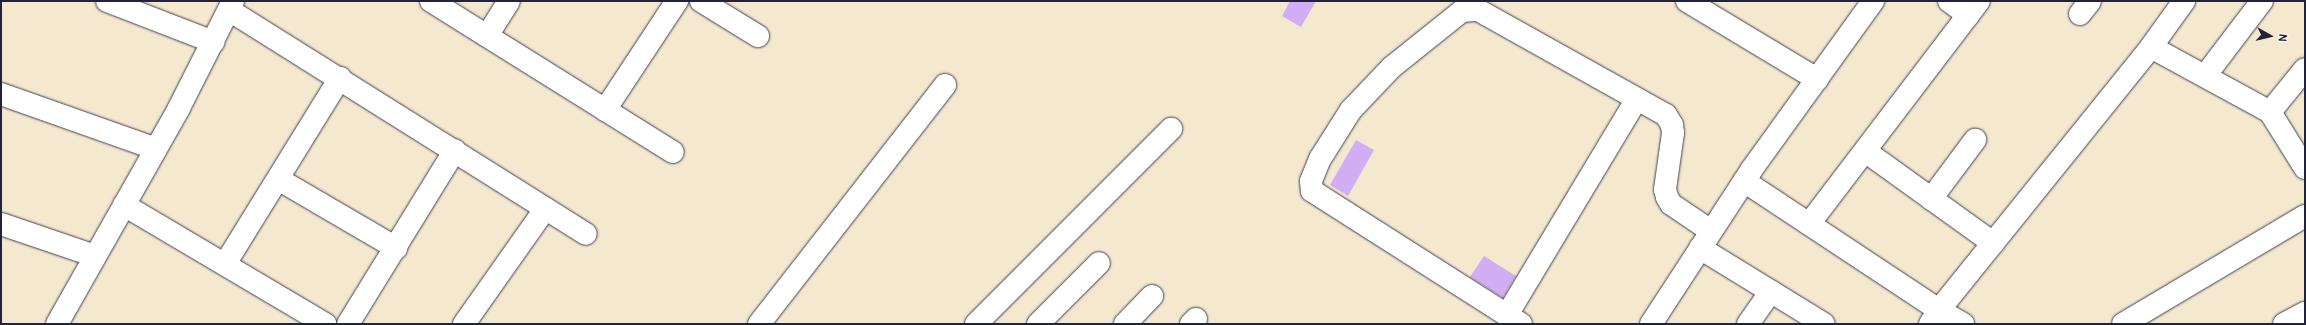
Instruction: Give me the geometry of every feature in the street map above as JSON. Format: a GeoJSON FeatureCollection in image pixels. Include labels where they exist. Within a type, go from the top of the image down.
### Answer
{"type":"FeatureCollection","features":[{"type":"Feature","properties":{"kind":"street"},"geometry":{"type":"LineString","coordinates":[[107,1],[131,5],[213,42]]}},
{"type":"Feature","properties":{"kind":"street"},"geometry":{"type":"LineString","coordinates":[[431,1],[673,152]]}},
{"type":"Feature","properties":{"kind":"street"},"geometry":{"type":"LineString","coordinates":[[488,36],[509,1]]}},
{"type":"Feature","properties":{"kind":"street"},"geometry":{"type":"LineString","coordinates":[[605,110],[677,1]]}},
{"type":"Feature","properties":{"kind":"street"},"geometry":{"type":"LineString","coordinates":[[701,1],[758,36]]}},
{"type":"Feature","properties":{"kind":"street"},"geometry":{"type":"LineString","coordinates":[[1687,1],[1817,79]]}},
{"type":"Feature","properties":{"kind":"street"},"geometry":{"type":"LineString","coordinates":[[1651,324],[1744,180],[1873,1]]}},
{"type":"Feature","properties":{"kind":"street"},"geometry":{"type":"LineString","coordinates":[[1809,224],[1974,8],[1949,1]]}},
{"type":"Feature","properties":{"kind":"street"},"geometry":{"type":"LineString","coordinates":[[1934,317],[2151,47],[2184,1]]}},
{"type":"Feature","properties":{"kind":"street"},"geometry":{"type":"LineString","coordinates":[[2205,76],[2262,1]]}},
{"type":"Feature","properties":{"kind":"street"},"geometry":{"type":"LineString","coordinates":[[56,324],[156,149],[231,6],[340,78],[456,150],[545,209],[586,234]]}},
{"type":"Feature","properties":{"kind":"street"},"geometry":{"type":"LineString","coordinates":[[1637,99],[1514,320],[1312,191],[1311,181],[1320,159],[1351,110],[1375,84],[1462,11],[1478,10],[1666,115],[1672,125],[1665,189],[1667,197],[1672,204],[1706,240],[1770,291],[1824,324]]}},
{"type":"Feature","properties":{"kind":"street"},"geometry":{"type":"LineString","coordinates":[[2151,47],[2270,112],[2305,168]]}},
{"type":"Feature","properties":{"kind":"street"},"geometry":{"type":"LineString","coordinates":[[2270,112],[2305,69]]}},
{"type":"Feature","properties":{"kind":"street"},"geometry":{"type":"LineString","coordinates":[[224,264],[340,78]]}},
{"type":"Feature","properties":{"kind":"street"},"geometry":{"type":"LineString","coordinates":[[759,324],[945,85]]}},
{"type":"Feature","properties":{"kind":"street"},"geometry":{"type":"LineString","coordinates":[[1,94],[156,149]]}},
{"type":"Feature","properties":{"kind":"street"},"geometry":{"type":"LineString","coordinates":[[976,324],[1171,129]]}},
{"type":"Feature","properties":{"kind":"street"},"geometry":{"type":"LineString","coordinates":[[1931,199],[1975,140]]}},
{"type":"Feature","properties":{"kind":"street"},"geometry":{"type":"LineString","coordinates":[[348,324],[456,150]]}},
{"type":"Feature","properties":{"kind":"street"},"geometry":{"type":"LineString","coordinates":[[1865,151],[1993,243]]}},
{"type":"Feature","properties":{"kind":"street"},"geometry":{"type":"LineString","coordinates":[[278,179],[396,248]]}},
{"type":"Feature","properties":{"kind":"street"},"geometry":{"type":"LineString","coordinates":[[1744,180],[1809,224],[1934,317],[1963,324]]}},
{"type":"Feature","properties":{"kind":"street"},"geometry":{"type":"LineString","coordinates":[[124,205],[325,324]]}},
{"type":"Feature","properties":{"kind":"street"},"geometry":{"type":"LineString","coordinates":[[464,324],[545,209]]}},
{"type":"Feature","properties":{"kind":"street"},"geometry":{"type":"LineString","coordinates":[[2123,324],[2305,216]]}},
{"type":"Feature","properties":{"kind":"street"},"geometry":{"type":"LineString","coordinates":[[1,224],[95,256]]}},
{"type":"Feature","properties":{"kind":"street"},"geometry":{"type":"LineString","coordinates":[[1038,324],[1099,263]]}},
{"type":"Feature","properties":{"kind":"street"},"geometry":{"type":"LineString","coordinates":[[1748,324],[1770,291]]}},
{"type":"Feature","properties":{"kind":"street"},"geometry":{"type":"LineString","coordinates":[[1125,324],[1152,296]]}},
{"type":"Feature","properties":{"kind":"street"},"geometry":{"type":"LineString","coordinates":[[2284,324],[2305,312]]}},
{"type":"Feature","properties":{"kind":"building"},"geometry":{"type":"Polygon","coordinates":[[[1290,1],[1316,1],[1301,27],[1282,16],[1290,1]]]}},
{"type":"Feature","properties":{"kind":"building"},"geometry":{"type":"Polygon","coordinates":[[[1356,140],[1374,150],[1348,196],[1330,185],[1356,140]]]}},
{"type":"Feature","properties":{"kind":"building"},"geometry":{"type":"Polygon","coordinates":[[[1484,256],[1516,276],[1503,298],[1470,277],[1484,256]]]}}]}
